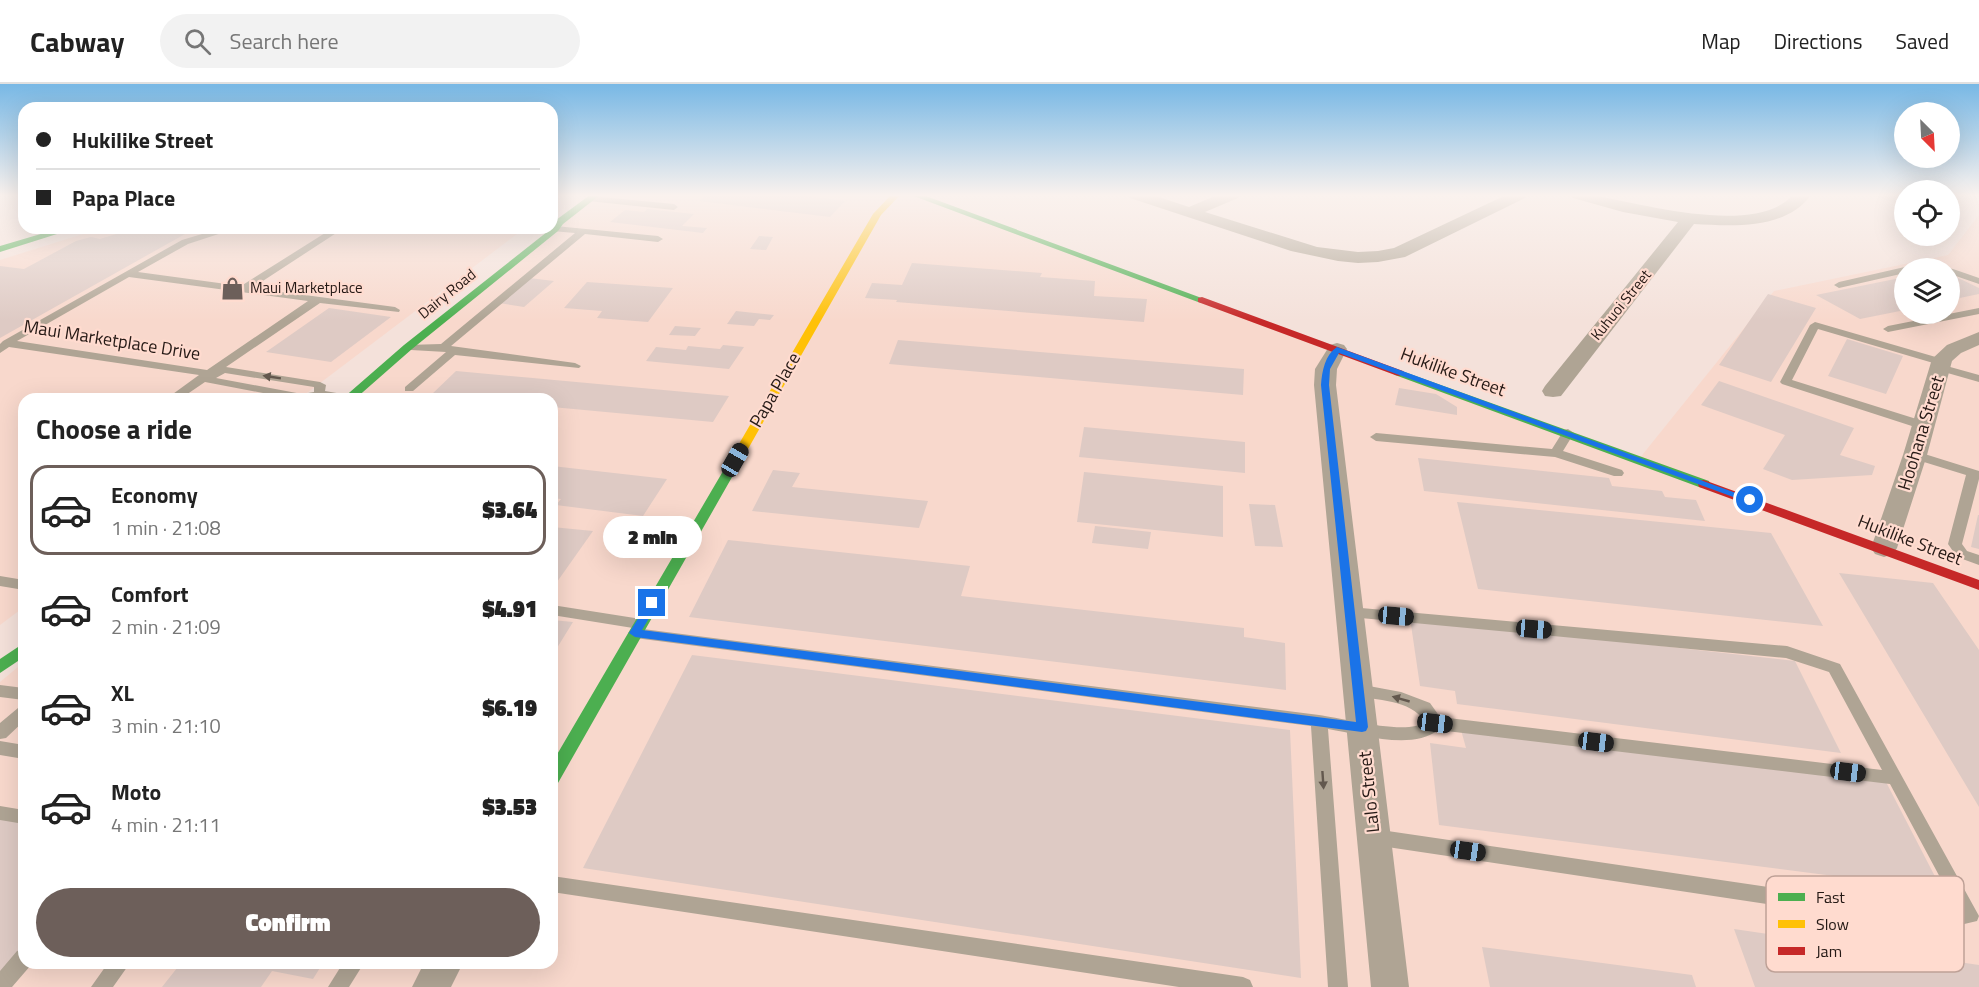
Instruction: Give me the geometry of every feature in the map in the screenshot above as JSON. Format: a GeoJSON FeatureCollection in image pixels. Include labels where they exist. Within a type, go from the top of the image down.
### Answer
{"type":"FeatureCollection","features":[{"type":"Feature","properties":{"kind":"street"},"geometry":{"type":"LineString","coordinates":[[0,249],[40,237]]}},
{"type":"Feature","properties":{"kind":"street","name":"Dairy Road"},"geometry":{"type":"LineString","coordinates":[[355,393],[540,237]]}},
{"type":"Feature","properties":{"kind":"street","name":"Papa Place"},"geometry":{"type":"LineString","coordinates":[[558,768],[864,237]]}},
{"type":"Feature","properties":{"kind":"street","name":"Hukilike Street"},"geometry":{"type":"LineString","coordinates":[[1030,237],[1884,548],[1979,585]]}},
{"type":"Feature","properties":{"kind":"street"},"geometry":{"type":"LineString","coordinates":[[1268,237],[1311,251],[1340,257],[1381,258],[1434,237]]}},
{"type":"Feature","properties":{"kind":"street","name":"Kuhuoi Street"},"geometry":{"type":"LineString","coordinates":[[1553,391],[1675,237]]}},
{"type":"Feature","properties":{"kind":"street","name":"Hoohana Street"},"geometry":{"type":"LineString","coordinates":[[1884,548],[1915,455],[1942,358],[1954,349],[1979,338]]}},
{"type":"Feature","properties":{"kind":"street","name":"Lalo Street"},"geometry":{"type":"LineString","coordinates":[[1337,349],[1326,369],[1325,385],[1390,987]]}},
{"type":"Feature","properties":{"kind":"street"},"geometry":{"type":"LineString","coordinates":[[0,667],[18,654]]}},
{"type":"Feature","properties":{"kind":"street"},"geometry":{"type":"LineString","coordinates":[[431,987],[442,969]]}},
{"type":"Feature","properties":{"kind":"lane"},"geometry":{"type":"LineString","coordinates":[[4,346],[185,242],[201,237]]}},
{"type":"Feature","properties":{"kind":"lane"},"geometry":{"type":"LineString","coordinates":[[242,290],[325,237]]}},
{"type":"Feature","properties":{"kind":"lane"},"geometry":{"type":"LineString","coordinates":[[409,389],[528,277],[576,237]]}},
{"type":"Feature","properties":{"kind":"lane"},"geometry":{"type":"LineString","coordinates":[[641,237],[658,239]]}},
{"type":"Feature","properties":{"kind":"lane"},"geometry":{"type":"LineString","coordinates":[[1839,285],[1894,272]]}},
{"type":"Feature","properties":{"kind":"lane"},"geometry":{"type":"LineString","coordinates":[[128,274],[395,310]]}},
{"type":"Feature","properties":{"kind":"lane"},"geometry":{"type":"LineString","coordinates":[[1960,274],[1979,281]]}},
{"type":"Feature","properties":{"kind":"lane"},"geometry":{"type":"LineString","coordinates":[[496,275],[528,277]]}},
{"type":"Feature","properties":{"kind":"lane"},"geometry":{"type":"LineString","coordinates":[[181,393],[317,300]]}},
{"type":"Feature","properties":{"kind":"lane"},"geometry":{"type":"LineString","coordinates":[[1888,329],[1979,311]]}},
{"type":"Feature","properties":{"kind":"lane"},"geometry":{"type":"LineString","coordinates":[[1923,425],[1786,382],[1815,325],[1979,379]]}},
{"type":"Feature","properties":{"kind":"lane","name":"Maui Marketplace Drive"},"geometry":{"type":"LineString","coordinates":[[4,346],[209,373],[209,380],[280,393]]}},
{"type":"Feature","properties":{"kind":"lane"},"geometry":{"type":"LineString","coordinates":[[408,346],[449,349],[575,366]]}},
{"type":"Feature","properties":{"kind":"lane"},"geometry":{"type":"LineString","coordinates":[[1556,453],[1568,433]]}},
{"type":"Feature","properties":{"kind":"lane"},"geometry":{"type":"LineString","coordinates":[[1376,437],[1556,453],[1618,473]]}},
{"type":"Feature","properties":{"kind":"lane"},"geometry":{"type":"LineString","coordinates":[[1915,455],[1976,474],[1955,544],[1962,554],[1979,560]]}},
{"type":"Feature","properties":{"kind":"lane"},"geometry":{"type":"LineString","coordinates":[[0,581],[18,584]]}},
{"type":"Feature","properties":{"kind":"lane"},"geometry":{"type":"LineString","coordinates":[[558,611],[638,628],[1400,734],[1424,732],[1435,723],[1894,778]]}},
{"type":"Feature","properties":{"kind":"lane"},"geometry":{"type":"LineString","coordinates":[[1350,612],[1787,652],[1835,668],[1948,876]]}},
{"type":"Feature","properties":{"kind":"lane"},"geometry":{"type":"LineString","coordinates":[[1358,690],[1401,698],[1424,707],[1435,723]]}},
{"type":"Feature","properties":{"kind":"lane"},"geometry":{"type":"LineString","coordinates":[[0,691],[18,693]]}},
{"type":"Feature","properties":{"kind":"lane"},"geometry":{"type":"LineString","coordinates":[[0,733],[18,717]]}},
{"type":"Feature","properties":{"kind":"lane"},"geometry":{"type":"LineString","coordinates":[[1319,721],[1338,987]]}},
{"type":"Feature","properties":{"kind":"lane"},"geometry":{"type":"LineString","coordinates":[[0,748],[18,751]]}},
{"type":"Feature","properties":{"kind":"lane"},"geometry":{"type":"LineString","coordinates":[[0,813],[18,816]]}},
{"type":"Feature","properties":{"kind":"lane"},"geometry":{"type":"LineString","coordinates":[[1374,837],[1766,895]]}},
{"type":"Feature","properties":{"kind":"lane"},"geometry":{"type":"LineString","coordinates":[[558,885],[1243,987]]}},
{"type":"Feature","properties":{"kind":"lane"},"geometry":{"type":"LineString","coordinates":[[1964,904],[1970,915],[1964,916]]}},
{"type":"Feature","properties":{"kind":"lane"},"geometry":{"type":"LineString","coordinates":[[0,986],[18,965]]}},
{"type":"Feature","properties":{"kind":"lane"},"geometry":{"type":"LineString","coordinates":[[101,987],[115,969]]}},
{"type":"Feature","properties":{"kind":"lane"},"geometry":{"type":"LineString","coordinates":[[338,987],[350,969]]}},
{"type":"Feature","properties":{"kind":"shaded area"},"geometry":{"type":"Polygon","coordinates":[[[73,237],[513,237],[307,393],[18,393],[18,612],[0,625],[0,260],[73,237]]]}},
{"type":"Feature","properties":{"kind":"shaded area"},"geometry":{"type":"Polygon","coordinates":[[[542,237],[1031,237],[1639,459],[1774,291],[1894,266],[1894,324],[1960,324],[1960,258],[1934,258],[1948,255],[1955,246],[1960,246],[1962,237],[1979,237],[1979,987],[0,987],[0,682],[18,667],[18,969],[558,969],[558,393],[355,393],[542,237]]]}},
{"type":"Feature","properties":{"kind":"building"},"geometry":{"type":"Polygon","coordinates":[[[90,237],[100,239],[179,237],[0,338],[0,266],[24,269],[76,241],[90,237]]]}},
{"type":"Feature","properties":{"kind":"building"},"geometry":{"type":"Polygon","coordinates":[[[758,237],[773,237],[766,250],[750,249],[758,237]]]}},
{"type":"Feature","properties":{"kind":"building"},"geometry":{"type":"Polygon","coordinates":[[[912,263],[1042,273],[1040,277],[1095,281],[1094,296],[1147,299],[1144,322],[865,298],[872,283],[902,285],[912,263]]]}},
{"type":"Feature","properties":{"kind":"building"},"geometry":{"type":"Polygon","coordinates":[[[529,278],[554,281],[524,307],[499,303],[529,278]]]}},
{"type":"Feature","properties":{"kind":"building"},"geometry":{"type":"Polygon","coordinates":[[[1894,279],[1894,312],[1860,319],[1816,295],[1894,279]]]}},
{"type":"Feature","properties":{"kind":"building"},"geometry":{"type":"Polygon","coordinates":[[[1960,279],[1979,288],[1979,294],[1960,298],[1960,279]]]}},
{"type":"Feature","properties":{"kind":"building"},"geometry":{"type":"Polygon","coordinates":[[[587,282],[673,288],[648,322],[597,318],[602,311],[564,308],[587,282]]]}},
{"type":"Feature","properties":{"kind":"building"},"geometry":{"type":"Polygon","coordinates":[[[1768,294],[1816,308],[1771,382],[1719,365],[1768,294]]]}},
{"type":"Feature","properties":{"kind":"building"},"geometry":{"type":"Polygon","coordinates":[[[329,308],[391,317],[331,362],[266,352],[329,308]]]}},
{"type":"Feature","properties":{"kind":"building"},"geometry":{"type":"Polygon","coordinates":[[[736,311],[774,315],[770,320],[759,319],[754,326],[727,324],[736,311]]]}},
{"type":"Feature","properties":{"kind":"building"},"geometry":{"type":"Polygon","coordinates":[[[675,326],[701,328],[695,336],[669,335],[675,326]]]}},
{"type":"Feature","properties":{"kind":"building"},"geometry":{"type":"Polygon","coordinates":[[[1847,339],[1903,356],[1886,394],[1828,376],[1847,339]]]}},
{"type":"Feature","properties":{"kind":"building"},"geometry":{"type":"Polygon","coordinates":[[[898,340],[1244,369],[1243,395],[889,364],[898,340]]]}},
{"type":"Feature","properties":{"kind":"building"},"geometry":{"type":"Polygon","coordinates":[[[723,345],[744,347],[729,369],[646,361],[656,347],[686,350],[688,346],[720,349],[723,345]]]}},
{"type":"Feature","properties":{"kind":"building"},"geometry":{"type":"Polygon","coordinates":[[[456,371],[729,396],[713,422],[558,408],[558,393],[433,393],[456,371]]]}},
{"type":"Feature","properties":{"kind":"building"},"geometry":{"type":"Polygon","coordinates":[[[1719,381],[1854,428],[1840,455],[1875,466],[1872,475],[1792,480],[1763,469],[1785,435],[1701,405],[1719,381]]]}},
{"type":"Feature","properties":{"kind":"building"},"geometry":{"type":"Polygon","coordinates":[[[1399,388],[1436,394],[1457,407],[1457,415],[1395,405],[1399,388]]]}},
{"type":"Feature","properties":{"kind":"building"},"geometry":{"type":"Polygon","coordinates":[[[1084,427],[1245,442],[1245,473],[1079,457],[1084,427]]]}},
{"type":"Feature","properties":{"kind":"building"},"geometry":{"type":"Polygon","coordinates":[[[1418,458],[1609,478],[1612,486],[1662,491],[1665,497],[1696,500],[1705,521],[1424,491],[1418,458]]]}},
{"type":"Feature","properties":{"kind":"building"},"geometry":{"type":"Polygon","coordinates":[[[558,467],[667,479],[643,516],[558,505],[561,499],[558,499],[558,467]]]}},
{"type":"Feature","properties":{"kind":"building"},"geometry":{"type":"Polygon","coordinates":[[[773,470],[800,473],[792,487],[928,501],[919,528],[752,511],[773,470]]]}},
{"type":"Feature","properties":{"kind":"building"},"geometry":{"type":"Polygon","coordinates":[[[1084,472],[1223,486],[1223,537],[1077,522],[1084,472]]]}},
{"type":"Feature","properties":{"kind":"building"},"geometry":{"type":"Polygon","coordinates":[[[1457,502],[1771,533],[1823,626],[1478,589],[1457,502]]]}},
{"type":"Feature","properties":{"kind":"building"},"geometry":{"type":"Polygon","coordinates":[[[1249,504],[1275,505],[1283,547],[1255,546],[1249,504]]]}},
{"type":"Feature","properties":{"kind":"building"},"geometry":{"type":"Polygon","coordinates":[[[1979,515],[1979,549],[1971,547],[1979,515]]]}},
{"type":"Feature","properties":{"kind":"building"},"geometry":{"type":"Polygon","coordinates":[[[1095,526],[1151,532],[1148,549],[1092,543],[1095,526]]]}},
{"type":"Feature","properties":{"kind":"building"},"geometry":{"type":"Polygon","coordinates":[[[558,528],[593,531],[558,581],[558,528]]]}},
{"type":"Feature","properties":{"kind":"building"},"geometry":{"type":"Polygon","coordinates":[[[728,540],[970,566],[961,596],[1244,628],[1244,637],[1285,643],[1286,690],[689,617],[728,540]]]}},
{"type":"Feature","properties":{"kind":"building"},"geometry":{"type":"Polygon","coordinates":[[[1839,573],[1933,583],[1979,650],[1979,807],[1839,573]]]}},
{"type":"Feature","properties":{"kind":"building"},"geometry":{"type":"Polygon","coordinates":[[[1410,618],[1795,661],[1841,753],[1457,704],[1455,691],[1420,686],[1410,618]]]}},
{"type":"Feature","properties":{"kind":"building"},"geometry":{"type":"Polygon","coordinates":[[[558,621],[573,622],[558,646],[558,621]]]}},
{"type":"Feature","properties":{"kind":"building"},"geometry":{"type":"Polygon","coordinates":[[[692,655],[1290,730],[1301,978],[583,868],[692,655]]]}},
{"type":"Feature","properties":{"kind":"building"},"geometry":{"type":"Polygon","coordinates":[[[1461,730],[1886,782],[1935,876],[1834,876],[1439,825],[1430,743],[1466,748],[1461,730]]]}},
{"type":"Feature","properties":{"kind":"building"},"geometry":{"type":"Polygon","coordinates":[[[0,818],[18,820],[18,953],[0,974],[0,818]]]}},
{"type":"Feature","properties":{"kind":"building"},"geometry":{"type":"Polygon","coordinates":[[[1734,929],[1766,934],[1766,972],[1964,972],[1964,963],[1979,965],[1979,987],[1755,987],[1734,929]]]}},
{"type":"Feature","properties":{"kind":"building"},"geometry":{"type":"Polygon","coordinates":[[[1482,947],[1692,975],[1696,987],[1490,987],[1482,947]]]}},
{"type":"Feature","properties":{"kind":"building"},"geometry":{"type":"Polygon","coordinates":[[[176,969],[319,969],[313,979],[272,971],[261,987],[162,987],[176,969]]]}},
{"type":"Feature","properties":{"kind":"traffic: fast"},"geometry":{"type":"LineString","coordinates":[[0,249],[40,237]]}},
{"type":"Feature","properties":{"kind":"traffic: fast"},"geometry":{"type":"LineString","coordinates":[[355,393],[408,347],[545,237]]}},
{"type":"Feature","properties":{"kind":"traffic: fast"},"geometry":{"type":"LineString","coordinates":[[1030,237],[1202,300]]}},
{"type":"Feature","properties":{"kind":"traffic: fast"},"geometry":{"type":"LineString","coordinates":[[1399,373],[1704,484]]}},
{"type":"Feature","properties":{"kind":"traffic: fast"},"geometry":{"type":"LineString","coordinates":[[558,768],[742,449]]}},
{"type":"Feature","properties":{"kind":"traffic: fast"},"geometry":{"type":"LineString","coordinates":[[0,667],[18,654]]}},
{"type":"Feature","properties":{"kind":"traffic: slow"},"geometry":{"type":"LineString","coordinates":[[742,449],[864,237]]}},
{"type":"Feature","properties":{"kind":"traffic: jam"},"geometry":{"type":"LineString","coordinates":[[1202,300],[1399,373]]}},
{"type":"Feature","properties":{"kind":"traffic: jam"},"geometry":{"type":"LineString","coordinates":[[1704,484],[1979,585]]}},
{"type":"Feature","properties":{"kind":"place","name":"Maui Marketplace"},"geometry":{"type":"Point","coordinates":[232,288]}},
{"type":"Feature","properties":{"kind":"route"},"geometry":{"type":"LineString","coordinates":[[652,603],[635,633],[1362,727],[1325,385],[1326,369],[1337,349],[1750,500]]}}]}
